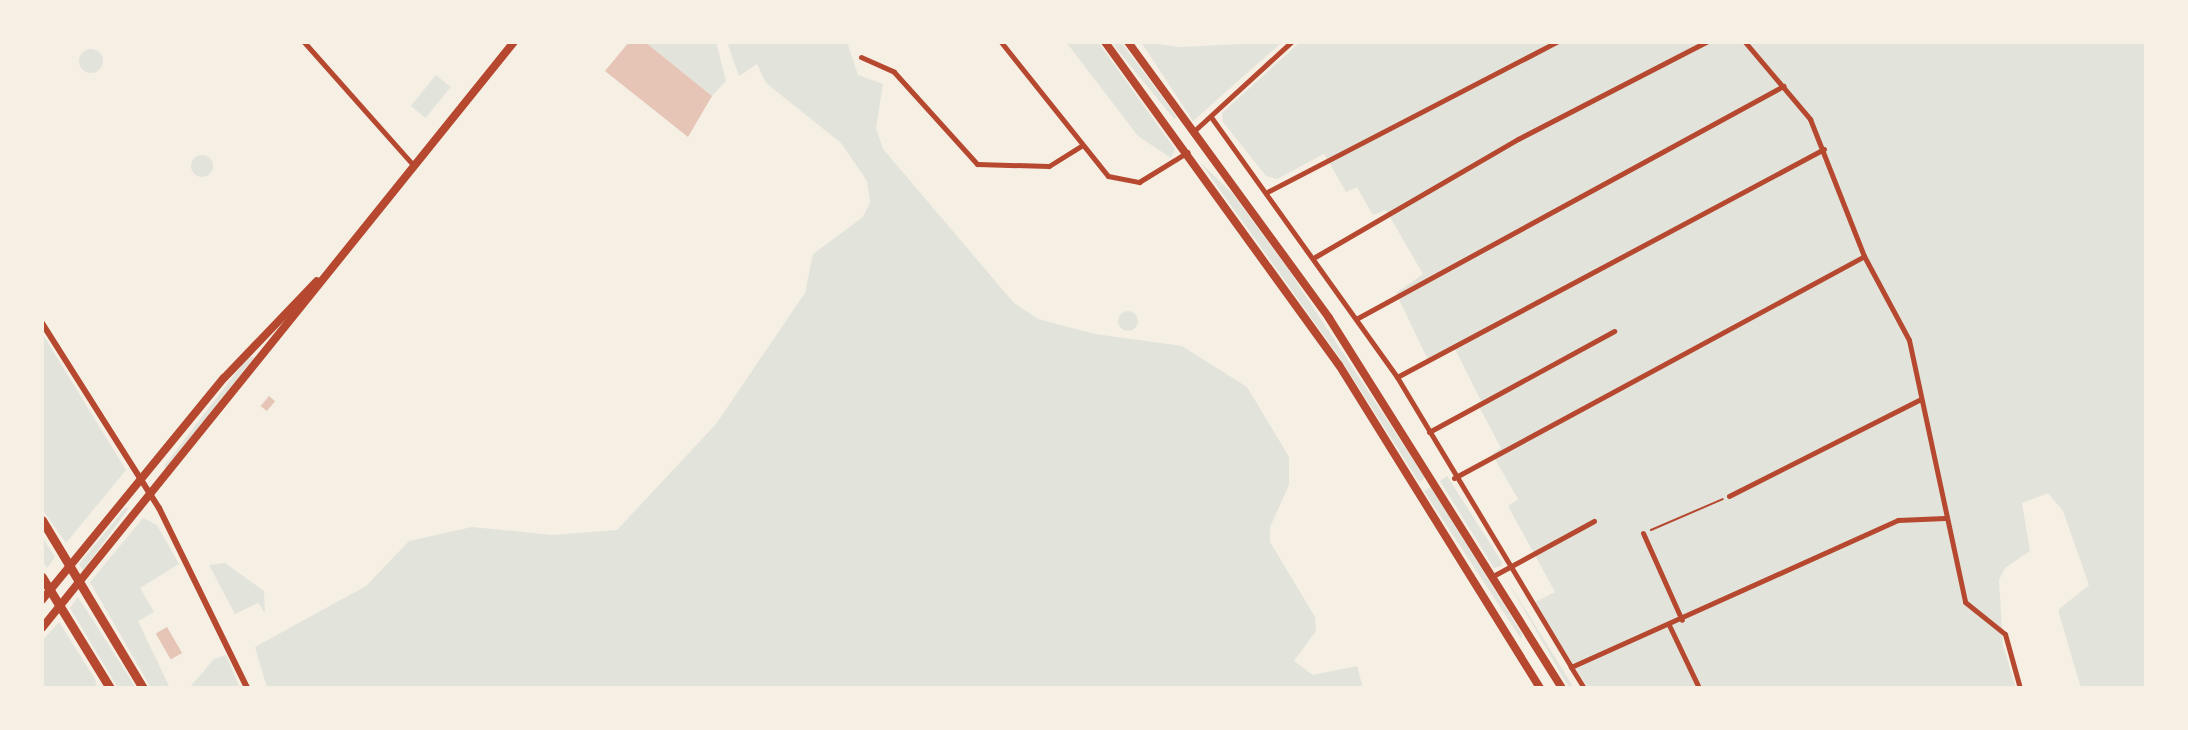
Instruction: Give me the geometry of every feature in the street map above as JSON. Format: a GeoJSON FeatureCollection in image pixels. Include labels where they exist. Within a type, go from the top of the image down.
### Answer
{"type":"FeatureCollection","features":[{"type":"Feature","properties":{"kind":"highway"},"geometry":{"type":"LineString","coordinates":[[44,524],[143,688]]}},
{"type":"Feature","properties":{"kind":"highway"},"geometry":{"type":"LineString","coordinates":[[42,577],[110,688]]}},
{"type":"Feature","properties":{"kind":"main road"},"geometry":{"type":"LineString","coordinates":[[43,625],[263,359],[336,262],[514,42]]}},
{"type":"Feature","properties":{"kind":"main road"},"geometry":{"type":"LineString","coordinates":[[1105,42],[1188,152],[1339,365],[1540,688]]}},
{"type":"Feature","properties":{"kind":"main road"},"geometry":{"type":"LineString","coordinates":[[1128,42],[1202,141],[1377,389],[1562,688]]}},
{"type":"Feature","properties":{"kind":"main road"},"geometry":{"type":"LineString","coordinates":[[1188,152],[1202,141]]}},
{"type":"Feature","properties":{"kind":"main road"},"geometry":{"type":"LineString","coordinates":[[42,600],[252,346],[336,262]]}},
{"type":"Feature","properties":{"kind":"main road"},"geometry":{"type":"LineString","coordinates":[[252,346],[263,359]]}},
{"type":"Feature","properties":{"kind":"main road"},"geometry":{"type":"LineString","coordinates":[[1515,646],[1531,637]]}},
{"type":"Feature","properties":{"kind":"street"},"geometry":{"type":"LineString","coordinates":[[304,42],[414,166]]}},
{"type":"Feature","properties":{"kind":"street"},"geometry":{"type":"LineString","coordinates":[[1001,42],[1101,172],[1125,183],[1148,180],[1188,152]]}},
{"type":"Feature","properties":{"kind":"street"},"geometry":{"type":"LineString","coordinates":[[1194,131],[1291,42]]}},
{"type":"Feature","properties":{"kind":"street"},"geometry":{"type":"LineString","coordinates":[[1269,191],[1557,42]]}},
{"type":"Feature","properties":{"kind":"street"},"geometry":{"type":"LineString","coordinates":[[1315,257],[1531,132],[1706,42]]}},
{"type":"Feature","properties":{"kind":"street"},"geometry":{"type":"LineString","coordinates":[[1745,42],[1784,86],[1824,149],[1864,256],[1909,340],[1965,602],[2005,634],[2020,688]]}},
{"type":"Feature","properties":{"kind":"street"},"geometry":{"type":"LineString","coordinates":[[861,57],[894,72],[976,164],[1049,166],[1081,146]]}},
{"type":"Feature","properties":{"kind":"street"},"geometry":{"type":"LineString","coordinates":[[1356,319],[1784,86]]}},
{"type":"Feature","properties":{"kind":"street"},"geometry":{"type":"LineString","coordinates":[[1211,117],[1269,191],[1397,377],[1454,478],[1584,688]]}},
{"type":"Feature","properties":{"kind":"street"},"geometry":{"type":"LineString","coordinates":[[1397,377],[1824,149]]}},
{"type":"Feature","properties":{"kind":"street"},"geometry":{"type":"LineString","coordinates":[[1454,478],[1864,256]]}},
{"type":"Feature","properties":{"kind":"street"},"geometry":{"type":"LineString","coordinates":[[42,323],[143,479],[247,688]]}},
{"type":"Feature","properties":{"kind":"street"},"geometry":{"type":"LineString","coordinates":[[1429,432],[1614,331]]}},
{"type":"Feature","properties":{"kind":"street"},"geometry":{"type":"LineString","coordinates":[[1729,496],[1921,399]]}},
{"type":"Feature","properties":{"kind":"street"},"geometry":{"type":"LineString","coordinates":[[1571,667],[1682,620],[1898,520],[1945,518]]}},
{"type":"Feature","properties":{"kind":"street"},"geometry":{"type":"LineString","coordinates":[[1493,576],[1594,521]]}},
{"type":"Feature","properties":{"kind":"street"},"geometry":{"type":"LineString","coordinates":[[1643,533],[1682,620]]}},
{"type":"Feature","properties":{"kind":"street"},"geometry":{"type":"LineString","coordinates":[[1669,625],[1699,688]]}},
{"type":"Feature","properties":{"kind":"path"},"geometry":{"type":"LineString","coordinates":[[1643,533],[1729,496]]}},
{"type":"Feature","properties":{"kind":"shaded area"},"geometry":{"type":"Polygon","coordinates":[[[645,42],[716,42],[726,81],[712,96],[645,42]]]}},
{"type":"Feature","properties":{"kind":"shaded area"},"geometry":{"type":"Polygon","coordinates":[[[727,42],[847,42],[858,75],[883,84],[876,128],[883,149],[1014,303],[1038,319],[1095,334],[1182,346],[1247,387],[1289,457],[1289,485],[1270,527],[1270,542],[1315,617],[1316,631],[1294,661],[1313,675],[1357,666],[1363,688],[267,688],[255,647],[366,586],[409,541],[472,527],[552,535],[617,530],[716,424],[805,293],[813,254],[863,217],[870,202],[867,181],[841,143],[766,83],[757,64],[739,76],[727,42]]]}},
{"type":"Feature","properties":{"kind":"shaded area"},"geometry":{"type":"Polygon","coordinates":[[[1066,42],[1098,42],[1175,149],[1171,158],[1138,136],[1066,42]]]}},
{"type":"Feature","properties":{"kind":"shaded area"},"geometry":{"type":"Polygon","coordinates":[[[1111,42],[1121,42],[1177,117],[1174,119],[1111,42]]]}},
{"type":"Feature","properties":{"kind":"shaded area"},"geometry":{"type":"Polygon","coordinates":[[[1141,42],[1181,47],[1282,42],[1193,121],[1141,42]]]}},
{"type":"Feature","properties":{"kind":"shaded area"},"geometry":{"type":"Polygon","coordinates":[[[1300,42],[2146,42],[2146,688],[2081,688],[2058,610],[2089,585],[2063,511],[2048,493],[2022,503],[2030,551],[2005,568],[1999,580],[2003,645],[2016,688],[1588,688],[1533,603],[1555,592],[1508,506],[1518,499],[1492,454],[1501,448],[1477,403],[1481,401],[1455,349],[1429,362],[1396,293],[1423,274],[1386,210],[1373,215],[1357,187],[1346,192],[1324,154],[1277,179],[1266,176],[1223,122],[1222,113],[1300,42]]]}},
{"type":"Feature","properties":{"kind":"shaded area"},"geometry":{"type":"Polygon","coordinates":[[[91,49],[99,53],[103,61],[99,69],[91,73],[83,69],[79,61],[83,53],[91,49]]]}},
{"type":"Feature","properties":{"kind":"shaded area"},"geometry":{"type":"Polygon","coordinates":[[[436,75],[451,87],[426,118],[411,106],[436,75]]]}},
{"type":"Feature","properties":{"kind":"shaded area"},"geometry":{"type":"Polygon","coordinates":[[[202,155],[210,158],[213,166],[210,174],[202,177],[194,174],[191,166],[194,158],[202,155]]]}},
{"type":"Feature","properties":{"kind":"shaded area"},"geometry":{"type":"Polygon","coordinates":[[[1200,162],[1233,194],[1288,269],[1425,478],[1419,482],[1340,358],[1200,162]]]}},
{"type":"Feature","properties":{"kind":"shaded area"},"geometry":{"type":"Polygon","coordinates":[[[1128,311],[1135,314],[1138,321],[1135,328],[1128,331],[1121,328],[1118,321],[1121,314],[1128,311]]]}},
{"type":"Feature","properties":{"kind":"shaded area"},"geometry":{"type":"Polygon","coordinates":[[[42,333],[126,470],[66,543],[42,509],[42,333]]]}},
{"type":"Feature","properties":{"kind":"shaded area"},"geometry":{"type":"Polygon","coordinates":[[[249,356],[255,357],[166,468],[164,466],[249,356]]]}},
{"type":"Feature","properties":{"kind":"shaded area"},"geometry":{"type":"Polygon","coordinates":[[[1433,454],[1502,562],[1501,566],[1494,568],[1440,481],[1447,476],[1433,454]]]}},
{"type":"Feature","properties":{"kind":"shaded area"},"geometry":{"type":"Polygon","coordinates":[[[1431,487],[1522,634],[1521,639],[1424,491],[1431,487]]]}},
{"type":"Feature","properties":{"kind":"shaded area"},"geometry":{"type":"Polygon","coordinates":[[[126,507],[128,509],[83,571],[79,564],[126,507]]]}},
{"type":"Feature","properties":{"kind":"shaded area"},"geometry":{"type":"Polygon","coordinates":[[[143,518],[157,525],[179,564],[140,588],[154,612],[138,621],[170,688],[151,688],[90,582],[143,518]]]}},
{"type":"Feature","properties":{"kind":"shaded area"},"geometry":{"type":"Polygon","coordinates":[[[42,537],[55,557],[47,568],[42,560],[42,537]]]}},
{"type":"Feature","properties":{"kind":"shaded area"},"geometry":{"type":"Polygon","coordinates":[[[225,563],[264,591],[265,613],[258,603],[235,614],[209,565],[225,563]]]}},
{"type":"Feature","properties":{"kind":"shaded area"},"geometry":{"type":"Polygon","coordinates":[[[1504,575],[1574,688],[1569,688],[1504,575]]]}},
{"type":"Feature","properties":{"kind":"shaded area"},"geometry":{"type":"Polygon","coordinates":[[[78,597],[136,688],[118,688],[70,608],[78,597]]]}},
{"type":"Feature","properties":{"kind":"shaded area"},"geometry":{"type":"Polygon","coordinates":[[[59,622],[95,679],[97,688],[42,688],[42,641],[59,622]]]}},
{"type":"Feature","properties":{"kind":"shaded area"},"geometry":{"type":"Polygon","coordinates":[[[226,655],[240,688],[189,688],[214,659],[226,655]]]}},
{"type":"Feature","properties":{"kind":"building"},"geometry":{"type":"Polygon","coordinates":[[[629,42],[645,42],[712,96],[688,137],[605,71],[629,42]]]}},
{"type":"Feature","properties":{"kind":"building"},"geometry":{"type":"Polygon","coordinates":[[[269,396],[275,401],[267,411],[261,406],[269,396]]]}},
{"type":"Feature","properties":{"kind":"building"},"geometry":{"type":"Polygon","coordinates":[[[167,627],[182,653],[171,659],[156,634],[167,627]]]}}]}
